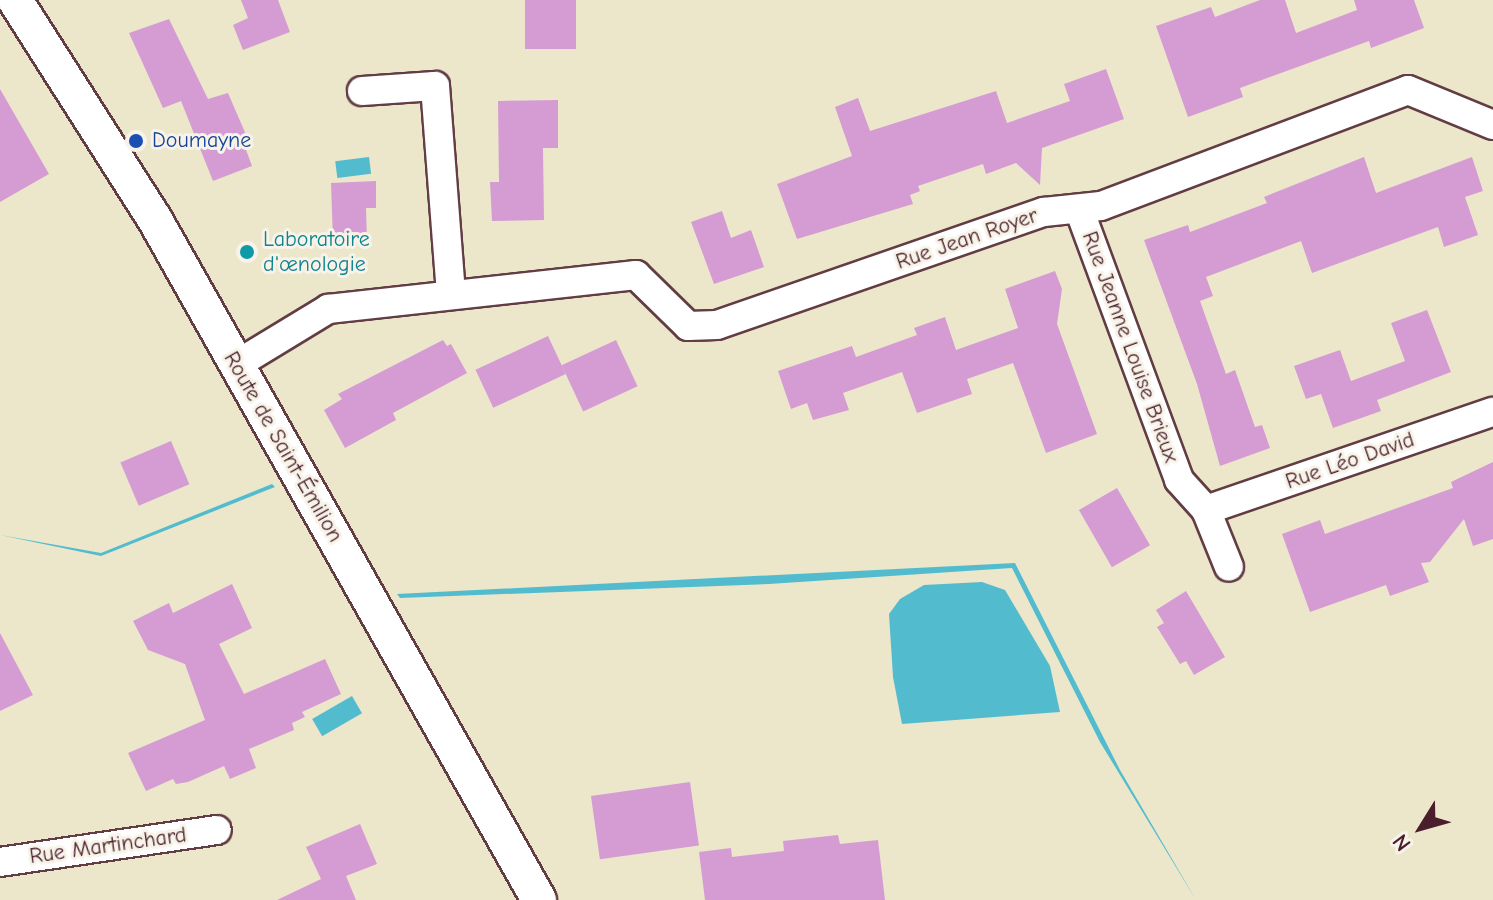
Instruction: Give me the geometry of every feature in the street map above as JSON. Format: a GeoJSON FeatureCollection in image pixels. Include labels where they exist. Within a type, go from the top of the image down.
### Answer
{"type":"FeatureCollection","features":[{"type":"Feature","properties":{"kind":"street","name":"Route de Saint-Émilion"},"geometry":{"type":"LineString","coordinates":[[15,0],[116,154],[539,900]]}},
{"type":"Feature","properties":{"kind":"street"},"geometry":{"type":"LineString","coordinates":[[236,365],[328,309],[451,292],[435,86],[362,91]]}},
{"type":"Feature","properties":{"kind":"street","name":"Rue Jean Royer"},"geometry":{"type":"LineString","coordinates":[[451,292],[636,275],[688,326],[717,325],[1044,212],[1101,206],[1408,90],[1493,125]]}},
{"type":"Feature","properties":{"kind":"street","name":"Rue Jeanne Louise Brieux"},"geometry":{"type":"LineString","coordinates":[[1079,209],[1179,480],[1206,510],[1229,567]]}},
{"type":"Feature","properties":{"kind":"street","name":"Rue Léo David"},"geometry":{"type":"LineString","coordinates":[[1206,510],[1493,412]]}},
{"type":"Feature","properties":{"kind":"street","name":"Rue Martinchard"},"geometry":{"type":"LineString","coordinates":[[0,862],[217,830]]}},
{"type":"Feature","properties":{"kind":"water"},"geometry":{"type":"Polygon","coordinates":[[[369,157],[371,174],[337,178],[335,161],[369,157]]]}},
{"type":"Feature","properties":{"kind":"water"},"geometry":{"type":"Polygon","coordinates":[[[272,484],[275,487],[101,556],[0,535],[101,553],[272,484]]]}},
{"type":"Feature","properties":{"kind":"water"},"geometry":{"type":"Polygon","coordinates":[[[1015,563],[1120,770],[1196,900],[1100,742],[1012,568],[769,584],[400,598],[397,594],[1015,563]]]}},
{"type":"Feature","properties":{"kind":"water"},"geometry":{"type":"Polygon","coordinates":[[[982,582],[1005,590],[1050,666],[1060,712],[902,724],[893,677],[889,614],[900,599],[924,585],[982,582]]]}},
{"type":"Feature","properties":{"kind":"water"},"geometry":{"type":"Polygon","coordinates":[[[352,696],[362,713],[322,736],[312,719],[352,696]]]}},
{"type":"Feature","properties":{"kind":"building"},"geometry":{"type":"Polygon","coordinates":[[[241,0],[278,0],[290,32],[243,50],[233,25],[248,18],[241,0]]]}},
{"type":"Feature","properties":{"kind":"building"},"geometry":{"type":"Polygon","coordinates":[[[525,0],[576,0],[576,49],[525,49],[525,0]]]}},
{"type":"Feature","properties":{"kind":"building"},"geometry":{"type":"Polygon","coordinates":[[[1260,0],[1285,0],[1296,33],[1357,10],[1354,0],[1414,0],[1424,28],[1371,48],[1369,41],[1240,88],[1243,97],[1188,117],[1156,26],[1211,7],[1215,17],[1260,0]]]}},
{"type":"Feature","properties":{"kind":"building"},"geometry":{"type":"Polygon","coordinates":[[[169,19],[208,99],[228,93],[247,137],[242,139],[252,166],[213,181],[181,101],[163,108],[129,33],[169,19]]]}},
{"type":"Feature","properties":{"kind":"building"},"geometry":{"type":"Polygon","coordinates":[[[1106,69],[1124,119],[1042,148],[1040,185],[1016,163],[986,174],[983,164],[918,186],[920,191],[910,195],[913,204],[797,239],[777,184],[852,156],[835,107],[858,98],[870,131],[996,91],[1007,123],[1070,101],[1064,84],[1106,69]]]}},
{"type":"Feature","properties":{"kind":"building"},"geometry":{"type":"Polygon","coordinates":[[[0,89],[49,174],[0,202],[0,89]]]}},
{"type":"Feature","properties":{"kind":"building"},"geometry":{"type":"Polygon","coordinates":[[[558,100],[558,148],[543,148],[544,220],[492,221],[490,182],[499,182],[498,101],[558,100]]]}},
{"type":"Feature","properties":{"kind":"building"},"geometry":{"type":"Polygon","coordinates":[[[1364,157],[1376,193],[1472,157],[1483,191],[1465,197],[1478,235],[1444,247],[1438,227],[1312,273],[1301,241],[1206,277],[1213,296],[1200,301],[1226,374],[1235,370],[1255,427],[1262,425],[1270,448],[1220,466],[1197,384],[1144,240],[1188,225],[1190,232],[1267,203],[1264,197],[1364,157]]]}},
{"type":"Feature","properties":{"kind":"building"},"geometry":{"type":"Polygon","coordinates":[[[376,181],[376,208],[366,208],[367,241],[333,241],[331,183],[376,181]]]}},
{"type":"Feature","properties":{"kind":"building"},"geometry":{"type":"Polygon","coordinates":[[[722,211],[731,238],[751,230],[764,267],[714,284],[691,222],[722,211]]]}},
{"type":"Feature","properties":{"kind":"building"},"geometry":{"type":"Polygon","coordinates":[[[1055,271],[1062,289],[1057,324],[1097,434],[1046,453],[1013,363],[967,379],[972,394],[917,413],[902,372],[843,393],[849,410],[813,420],[807,403],[791,409],[778,371],[852,346],[856,357],[917,335],[914,328],[945,317],[956,350],[1018,328],[1005,289],[1055,271]]]}},
{"type":"Feature","properties":{"kind":"building"},"geometry":{"type":"Polygon","coordinates":[[[1427,310],[1451,372],[1377,400],[1381,411],[1333,428],[1321,394],[1306,399],[1294,366],[1340,350],[1351,381],[1405,361],[1391,323],[1427,310]]]}},
{"type":"Feature","properties":{"kind":"building"},"geometry":{"type":"Polygon","coordinates":[[[548,336],[566,374],[493,408],[475,370],[548,336]]]}},
{"type":"Feature","properties":{"kind":"building"},"geometry":{"type":"Polygon","coordinates":[[[443,340],[447,346],[451,344],[467,373],[393,413],[396,420],[345,448],[324,410],[342,399],[338,394],[443,340]]]}},
{"type":"Feature","properties":{"kind":"building"},"geometry":{"type":"Polygon","coordinates":[[[616,340],[638,386],[583,412],[562,365],[616,340]]]}},
{"type":"Feature","properties":{"kind":"building"},"geometry":{"type":"Polygon","coordinates":[[[171,441],[189,484],[139,506],[120,462],[171,441]]]}},
{"type":"Feature","properties":{"kind":"building"},"geometry":{"type":"Polygon","coordinates":[[[1493,462],[1493,539],[1473,546],[1464,519],[1430,562],[1421,563],[1429,582],[1390,596],[1386,585],[1310,612],[1282,534],[1320,520],[1325,534],[1453,488],[1451,482],[1493,462]]]}},
{"type":"Feature","properties":{"kind":"building"},"geometry":{"type":"Polygon","coordinates":[[[1117,488],[1150,545],[1112,567],[1079,510],[1117,488]]]}},
{"type":"Feature","properties":{"kind":"building"},"geometry":{"type":"Polygon","coordinates":[[[232,584],[252,628],[219,644],[244,694],[325,659],[341,694],[302,712],[305,717],[292,723],[294,730],[249,749],[256,768],[230,779],[224,766],[188,782],[176,784],[173,779],[146,791],[128,753],[205,720],[185,664],[148,650],[133,621],[169,603],[173,613],[232,584]]]}},
{"type":"Feature","properties":{"kind":"building"},"geometry":{"type":"Polygon","coordinates":[[[1186,591],[1225,657],[1194,675],[1186,661],[1180,664],[1157,627],[1164,623],[1156,610],[1186,591]]]}},
{"type":"Feature","properties":{"kind":"building"},"geometry":{"type":"Polygon","coordinates":[[[0,633],[33,695],[0,711],[0,633]]]}},
{"type":"Feature","properties":{"kind":"building"},"geometry":{"type":"Polygon","coordinates":[[[690,782],[699,845],[600,859],[591,796],[690,782]]]}},
{"type":"Feature","properties":{"kind":"building"},"geometry":{"type":"Polygon","coordinates":[[[360,824],[377,864],[346,876],[356,900],[277,900],[321,879],[306,847],[360,824]]]}},
{"type":"Feature","properties":{"kind":"building"},"geometry":{"type":"Polygon","coordinates":[[[838,835],[840,844],[878,840],[885,900],[705,900],[699,852],[731,848],[732,857],[784,851],[783,841],[838,835]]]}},
{"type":"Feature","properties":{"kind":"place","name":"Doumayne"},"geometry":{"type":"Point","coordinates":[136,141]}},
{"type":"Feature","properties":{"kind":"place","name":"Laboratoire d'œnologie"},"geometry":{"type":"Point","coordinates":[247,252]}}]}
